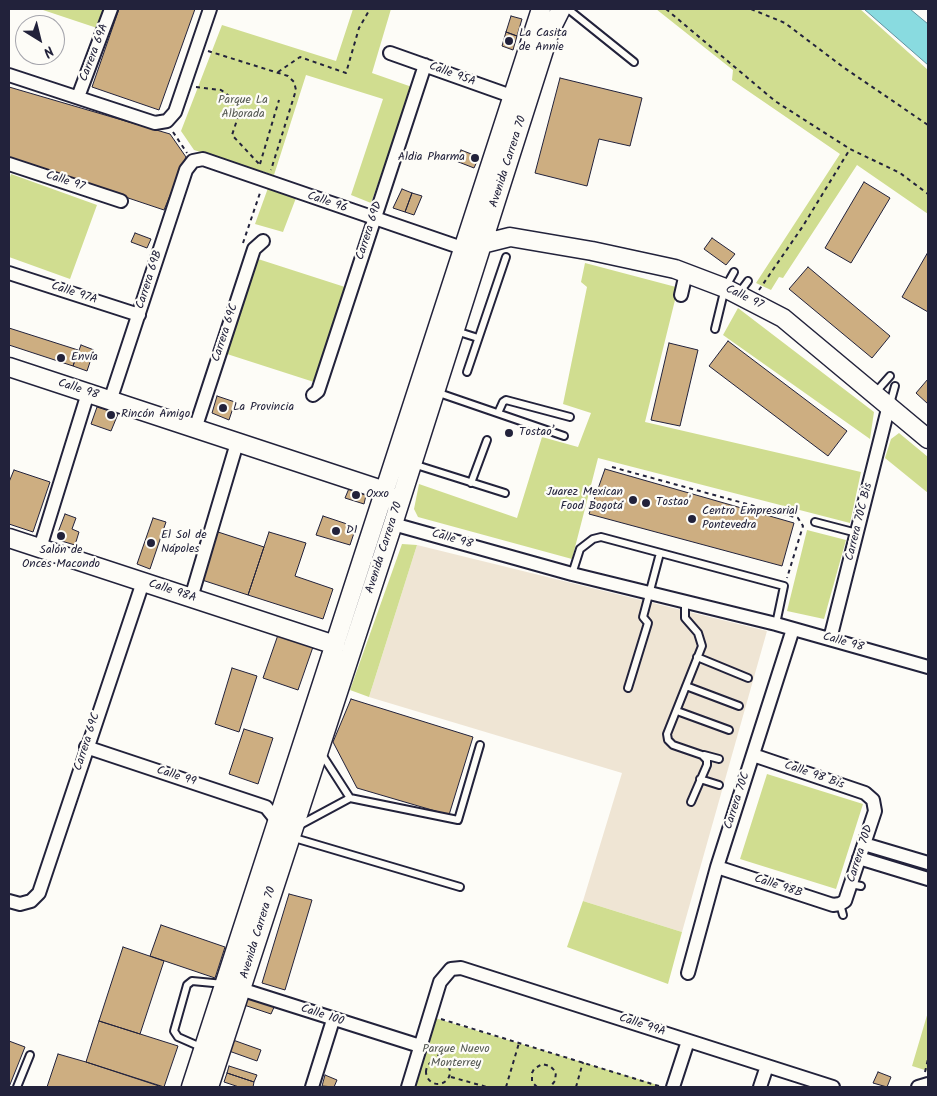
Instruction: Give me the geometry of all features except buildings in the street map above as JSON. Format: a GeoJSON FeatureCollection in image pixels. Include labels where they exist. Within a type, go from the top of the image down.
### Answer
{"type":"FeatureCollection","features":[{"type":"Feature","properties":{"kind":"street","name":"Carrera 69A"},"geometry":{"type":"LineString","coordinates":[[78,97],[111,9]]}},
{"type":"Feature","properties":{"kind":"street"},"geometry":{"type":"LineString","coordinates":[[9,75],[155,123],[167,121],[175,112],[210,9]]}},
{"type":"Feature","properties":{"kind":"street","name":"Avenida Carrera 70"},"geometry":{"type":"LineString","coordinates":[[208,1087],[233,987],[287,829],[318,748],[393,524],[550,31],[561,9]]}},
{"type":"Feature","properties":{"kind":"street"},"geometry":{"type":"LineString","coordinates":[[536,10],[548,24],[550,31]]}},
{"type":"Feature","properties":{"kind":"street","name":"Avenida Carrera 70"},"geometry":{"type":"LineString","coordinates":[[287,829],[284,802],[462,248],[514,97],[536,10]]}},
{"type":"Feature","properties":{"kind":"street","name":"Calle 95A"},"geometry":{"type":"LineString","coordinates":[[390,53],[514,97]]}},
{"type":"Feature","properties":{"kind":"street","name":"Carrera 69D"},"geometry":{"type":"LineString","coordinates":[[313,395],[318,391],[425,65]]}},
{"type":"Feature","properties":{"kind":"street","name":"Calle 96"},"geometry":{"type":"LineString","coordinates":[[193,161],[203,160],[267,179],[462,248]]}},
{"type":"Feature","properties":{"kind":"street","name":"Carrera 69B"},"geometry":{"type":"LineString","coordinates":[[110,401],[186,170],[193,161]]}},
{"type":"Feature","properties":{"kind":"street","name":"Calle 97"},"geometry":{"type":"LineString","coordinates":[[9,164],[121,201]]}},
{"type":"Feature","properties":{"kind":"street","name":"Calle 97"},"geometry":{"type":"LineString","coordinates":[[493,211],[504,227],[520,238]]}},
{"type":"Feature","properties":{"kind":"street","name":"Calle 97"},"geometry":{"type":"LineString","coordinates":[[482,244],[500,238],[520,238],[592,251],[686,273],[741,291],[784,318],[928,438]]}},
{"type":"Feature","properties":{"kind":"street","name":"Carrera 69C"},"geometry":{"type":"LineString","coordinates":[[195,429],[254,249],[263,241]]}},
{"type":"Feature","properties":{"kind":"street"},"geometry":{"type":"LineString","coordinates":[[681,295],[686,273]]}},
{"type":"Feature","properties":{"kind":"street","name":"Calle 97A"},"geometry":{"type":"LineString","coordinates":[[9,274],[139,315]]}},
{"type":"Feature","properties":{"kind":"street","name":"Calle 98"},"geometry":{"type":"LineString","coordinates":[[9,367],[385,491]]}},
{"type":"Feature","properties":{"kind":"street"},"geometry":{"type":"LineString","coordinates":[[40,548],[88,393]]}},
{"type":"Feature","properties":{"kind":"street","name":"Carrera 70C Bis"},"geometry":{"type":"LineString","coordinates":[[830,639],[889,405]]}},
{"type":"Feature","properties":{"kind":"street"},"geometry":{"type":"LineString","coordinates":[[191,598],[237,443]]}},
{"type":"Feature","properties":{"kind":"street"},"geometry":{"type":"LineString","coordinates":[[385,491],[392,500],[393,524]]}},
{"type":"Feature","properties":{"kind":"street","name":"Calle 98"},"geometry":{"type":"LineString","coordinates":[[393,524],[572,574],[776,624],[928,667]]}},
{"type":"Feature","properties":{"kind":"street","name":"Calle 98A"},"geometry":{"type":"LineString","coordinates":[[9,538],[335,645]]}},
{"type":"Feature","properties":{"kind":"street","name":"Carrera 69C"},"geometry":{"type":"LineString","coordinates":[[9,901],[20,904],[32,901],[39,893],[86,747],[143,582]]}},
{"type":"Feature","properties":{"kind":"street","name":"Carrera 70C"},"geometry":{"type":"LineString","coordinates":[[688,973],[717,867],[793,629]]}},
{"type":"Feature","properties":{"kind":"street","name":"Calle 99"},"geometry":{"type":"LineString","coordinates":[[86,747],[266,807]]}},
{"type":"Feature","properties":{"kind":"street","name":"Calle 98 Bis"},"geometry":{"type":"LineString","coordinates":[[753,755],[865,793],[872,800]]}},
{"type":"Feature","properties":{"kind":"street","name":"Carrera 70D"},"geometry":{"type":"LineString","coordinates":[[842,910],[845,900],[856,885],[859,858],[875,811],[872,800]]}},
{"type":"Feature","properties":{"kind":"street"},"geometry":{"type":"LineString","coordinates":[[284,802],[266,807],[287,829]]}},
{"type":"Feature","properties":{"kind":"street"},"geometry":{"type":"LineString","coordinates":[[864,844],[928,863]]}},
{"type":"Feature","properties":{"kind":"street"},"geometry":{"type":"LineString","coordinates":[[859,858],[928,878]]}},
{"type":"Feature","properties":{"kind":"street","name":"Calle 98B"},"geometry":{"type":"LineString","coordinates":[[717,867],[833,905],[842,910]]}},
{"type":"Feature","properties":{"kind":"street","name":"Calle 99A"},"geometry":{"type":"LineString","coordinates":[[424,1047],[440,982],[451,969],[462,968],[833,1087]]}},
{"type":"Feature","properties":{"kind":"street","name":"Avenida Carrera 70"},"geometry":{"type":"LineString","coordinates":[[191,1087],[204,1048],[233,987]]}},
{"type":"Feature","properties":{"kind":"street","name":"Calle 100"},"geometry":{"type":"LineString","coordinates":[[233,987],[333,1020],[424,1047]]}},
{"type":"Feature","properties":{"kind":"street"},"geometry":{"type":"LineString","coordinates":[[312,1087],[333,1020]]}},
{"type":"Feature","properties":{"kind":"street"},"geometry":{"type":"LineString","coordinates":[[673,1087],[688,1041]]}},
{"type":"Feature","properties":{"kind":"street"},"geometry":{"type":"LineString","coordinates":[[408,1087],[424,1047]]}},
{"type":"Feature","properties":{"kind":"street"},"geometry":{"type":"LineString","coordinates":[[760,1087],[767,1066]]}},
{"type":"Feature","properties":{"kind":"lane"},"geometry":{"type":"LineString","coordinates":[[568,9],[634,62]]}},
{"type":"Feature","properties":{"kind":"lane"},"geometry":{"type":"LineString","coordinates":[[468,372],[506,257]]}},
{"type":"Feature","properties":{"kind":"lane"},"geometry":{"type":"LineString","coordinates":[[715,329],[741,291],[734,272]]}},
{"type":"Feature","properties":{"kind":"lane"},"geometry":{"type":"LineString","coordinates":[[454,330],[478,338]]}},
{"type":"Feature","properties":{"kind":"lane"},"geometry":{"type":"LineString","coordinates":[[875,393],[890,376]]}},
{"type":"Feature","properties":{"kind":"lane"},"geometry":{"type":"LineString","coordinates":[[889,405],[895,386]]}},
{"type":"Feature","properties":{"kind":"lane"},"geometry":{"type":"LineString","coordinates":[[435,391],[564,436]]}},
{"type":"Feature","properties":{"kind":"lane"},"geometry":{"type":"LineString","coordinates":[[498,412],[506,400],[570,417]]}},
{"type":"Feature","properties":{"kind":"lane"},"geometry":{"type":"LineString","coordinates":[[471,483],[487,440]]}},
{"type":"Feature","properties":{"kind":"lane"},"geometry":{"type":"LineString","coordinates":[[411,464],[505,493]]}},
{"type":"Feature","properties":{"kind":"lane"},"geometry":{"type":"LineString","coordinates":[[815,522],[857,532]]}},
{"type":"Feature","properties":{"kind":"lane"},"geometry":{"type":"LineString","coordinates":[[572,574],[580,549],[593,539],[601,537],[784,586],[776,624]]}},
{"type":"Feature","properties":{"kind":"lane"},"geometry":{"type":"LineString","coordinates":[[628,688],[648,623],[643,617],[660,553]]}},
{"type":"Feature","properties":{"kind":"lane"},"geometry":{"type":"LineString","coordinates":[[685,602],[685,618],[701,639],[702,646],[667,734],[668,740],[673,745],[718,759]]}},
{"type":"Feature","properties":{"kind":"lane"},"geometry":{"type":"LineString","coordinates":[[697,657],[748,678]]}},
{"type":"Feature","properties":{"kind":"lane"},"geometry":{"type":"LineString","coordinates":[[686,686],[739,706]]}},
{"type":"Feature","properties":{"kind":"lane"},"geometry":{"type":"LineString","coordinates":[[677,710],[729,730]]}},
{"type":"Feature","properties":{"kind":"lane"},"geometry":{"type":"LineString","coordinates":[[287,829],[350,798],[458,820],[480,745]]}},
{"type":"Feature","properties":{"kind":"lane"},"geometry":{"type":"LineString","coordinates":[[318,748],[350,798]]}},
{"type":"Feature","properties":{"kind":"lane"},"geometry":{"type":"LineString","coordinates":[[691,802],[707,765],[707,760],[702,755]]}},
{"type":"Feature","properties":{"kind":"lane"},"geometry":{"type":"LineString","coordinates":[[700,779],[719,786]]}},
{"type":"Feature","properties":{"kind":"lane"},"geometry":{"type":"LineString","coordinates":[[287,829],[460,887]]}},
{"type":"Feature","properties":{"kind":"lane"},"geometry":{"type":"LineString","coordinates":[[204,1048],[178,1037],[174,1031],[187,985],[192,981],[233,987]]}},
{"type":"Feature","properties":{"kind":"lane"},"geometry":{"type":"LineString","coordinates":[[17,1087],[30,1055]]}},
{"type":"Feature","properties":{"kind":"path"},"geometry":{"type":"LineString","coordinates":[[276,73],[300,57],[346,73],[359,28],[370,9]]}},
{"type":"Feature","properties":{"kind":"path"},"geometry":{"type":"LineString","coordinates":[[666,9],[775,101],[850,149],[900,173],[928,194]]}},
{"type":"Feature","properties":{"kind":"path"},"geometry":{"type":"LineString","coordinates":[[752,9],[785,23],[851,73],[928,125]]}},
{"type":"Feature","properties":{"kind":"path"},"geometry":{"type":"LineString","coordinates":[[196,48],[292,79],[296,90],[267,179],[243,244]]}},
{"type":"Feature","properties":{"kind":"path"},"geometry":{"type":"LineString","coordinates":[[184,84],[222,90],[228,95],[238,117],[232,134],[260,164],[267,179]]}},
{"type":"Feature","properties":{"kind":"path"},"geometry":{"type":"LineString","coordinates":[[260,164],[280,100]]}},
{"type":"Feature","properties":{"kind":"path"},"geometry":{"type":"LineString","coordinates":[[167,121],[193,161]]}},
{"type":"Feature","properties":{"kind":"path"},"geometry":{"type":"LineString","coordinates":[[741,291],[803,226],[850,149]]}},
{"type":"Feature","properties":{"kind":"path"},"geometry":{"type":"LineString","coordinates":[[612,466],[798,518],[803,526],[784,586]]}},
{"type":"Feature","properties":{"kind":"path"},"geometry":{"type":"LineString","coordinates":[[438,1018],[664,1087]]}},
{"type":"Feature","properties":{"kind":"path"},"geometry":{"type":"LineString","coordinates":[[506,1087],[519,1042]]}},
{"type":"Feature","properties":{"kind":"path"},"geometry":{"type":"LineString","coordinates":[[424,1047],[435,1051],[450,1068],[450,1077],[445,1083],[433,1087]]}},
{"type":"Feature","properties":{"kind":"path"},"geometry":{"type":"LineString","coordinates":[[437,1085],[427,1078],[426,1069],[432,1062],[445,1062]]}},
{"type":"Feature","properties":{"kind":"path"},"geometry":{"type":"LineString","coordinates":[[576,1087],[583,1062]]}},
{"type":"Feature","properties":{"kind":"path"},"geometry":{"type":"LineString","coordinates":[[538,1087],[532,1082],[532,1073],[534,1068],[542,1064],[550,1066],[556,1072],[556,1081],[550,1087]]}},
{"type":"Feature","properties":{"kind":"path"},"geometry":{"type":"LineString","coordinates":[[450,1077],[487,1087]]}},
{"type":"Feature","properties":{"kind":"shaded area"},"geometry":{"type":"Polygon","coordinates":[[[417,545],[767,631],[682,932],[583,901],[622,773],[369,697],[417,545]]]}},
{"type":"Feature","properties":{"kind":"green space"},"geometry":{"type":"Polygon","coordinates":[[[40,9],[103,9],[97,28],[65,17],[65,15],[58,15],[40,9]]]}},
{"type":"Feature","properties":{"kind":"green space","name":"Parque La Alborada"},"geometry":{"type":"Polygon","coordinates":[[[353,9],[391,9],[372,73],[412,87],[371,203],[351,195],[383,99],[306,75],[274,175],[194,150],[181,131],[222,25],[336,61],[353,9]]]}},
{"type":"Feature","properties":{"kind":"green space"},"geometry":{"type":"Polygon","coordinates":[[[656,9],[860,9],[928,70],[928,214],[857,165],[783,278],[779,277],[771,290],[756,283],[840,154],[732,80],[733,70],[656,9]]]}},
{"type":"Feature","properties":{"kind":"green space"},"geometry":{"type":"Polygon","coordinates":[[[11,174],[97,205],[70,279],[9,257],[9,180],[11,174]]]}},
{"type":"Feature","properties":{"kind":"green space"},"geometry":{"type":"Polygon","coordinates":[[[268,188],[296,198],[283,232],[255,224],[268,188]]]}},
{"type":"Feature","properties":{"kind":"green space"},"geometry":{"type":"Polygon","coordinates":[[[258,259],[348,288],[317,383],[227,354],[258,259]]]}},
{"type":"Feature","properties":{"kind":"green space"},"geometry":{"type":"Polygon","coordinates":[[[585,263],[676,287],[675,300],[645,422],[861,472],[850,523],[598,458],[572,559],[418,517],[414,509],[419,484],[517,518],[542,437],[578,447],[591,413],[563,404],[587,287],[581,282],[585,263]]]}},
{"type":"Feature","properties":{"kind":"green space"},"geometry":{"type":"Polygon","coordinates":[[[738,308],[874,412],[870,439],[723,335],[738,308]]]}},
{"type":"Feature","properties":{"kind":"green space"},"geometry":{"type":"Polygon","coordinates":[[[899,433],[928,457],[928,493],[885,458],[891,439],[899,433]]]}},
{"type":"Feature","properties":{"kind":"green space"},"geometry":{"type":"Polygon","coordinates":[[[807,530],[846,540],[824,619],[787,611],[807,530]]]}},
{"type":"Feature","properties":{"kind":"green space"},"geometry":{"type":"Polygon","coordinates":[[[402,544],[417,545],[369,697],[350,690],[402,544]]]}},
{"type":"Feature","properties":{"kind":"green space"},"geometry":{"type":"Polygon","coordinates":[[[767,774],[863,804],[836,889],[740,859],[767,774]]]}},
{"type":"Feature","properties":{"kind":"green space"},"geometry":{"type":"Polygon","coordinates":[[[583,901],[682,932],[668,984],[567,947],[583,901]]]}},
{"type":"Feature","properties":{"kind":"green space"},"geometry":{"type":"Polygon","coordinates":[[[928,1012],[928,1071],[912,1066],[928,1012]]]}},
{"type":"Feature","properties":{"kind":"green space","name":"Parque Nuevo Monterrey"},"geometry":{"type":"Polygon","coordinates":[[[435,1018],[661,1086],[414,1087],[435,1018]]]}},
{"type":"Feature","properties":{"kind":"water"},"geometry":{"type":"Polygon","coordinates":[[[864,9],[910,9],[928,24],[928,65],[864,9]]]}},
{"type":"Feature","properties":{"kind":"place","name":"La Casita de Annie"},"geometry":{"type":"Point","coordinates":[509,41]}},
{"type":"Feature","properties":{"kind":"place","name":"Aldia Pharma"},"geometry":{"type":"Point","coordinates":[475,158]}},
{"type":"Feature","properties":{"kind":"place","name":"Envía"},"geometry":{"type":"Point","coordinates":[61,358]}},
{"type":"Feature","properties":{"kind":"place","name":"La Provincia"},"geometry":{"type":"Point","coordinates":[223,408]}},
{"type":"Feature","properties":{"kind":"place","name":"Rincón Amigo"},"geometry":{"type":"Point","coordinates":[111,415]}},
{"type":"Feature","properties":{"kind":"place","name":"Tostao’"},"geometry":{"type":"Point","coordinates":[509,433]}},
{"type":"Feature","properties":{"kind":"place","name":"Oxxo"},"geometry":{"type":"Point","coordinates":[356,495]}},
{"type":"Feature","properties":{"kind":"place","name":"Juarez Mexican Food Bogotá"},"geometry":{"type":"Point","coordinates":[633,500]}},
{"type":"Feature","properties":{"kind":"place","name":"Tostao'"},"geometry":{"type":"Point","coordinates":[646,503]}},
{"type":"Feature","properties":{"kind":"place","name":"Centro Empresarial Pontevedra"},"geometry":{"type":"Point","coordinates":[692,519]}},
{"type":"Feature","properties":{"kind":"place","name":"D1"},"geometry":{"type":"Point","coordinates":[336,531]}},
{"type":"Feature","properties":{"kind":"place","name":"Salón de Onces Macondo"},"geometry":{"type":"Point","coordinates":[61,536]}},
{"type":"Feature","properties":{"kind":"place","name":"El Sol de Nápoles"},"geometry":{"type":"Point","coordinates":[151,543]}}]}
